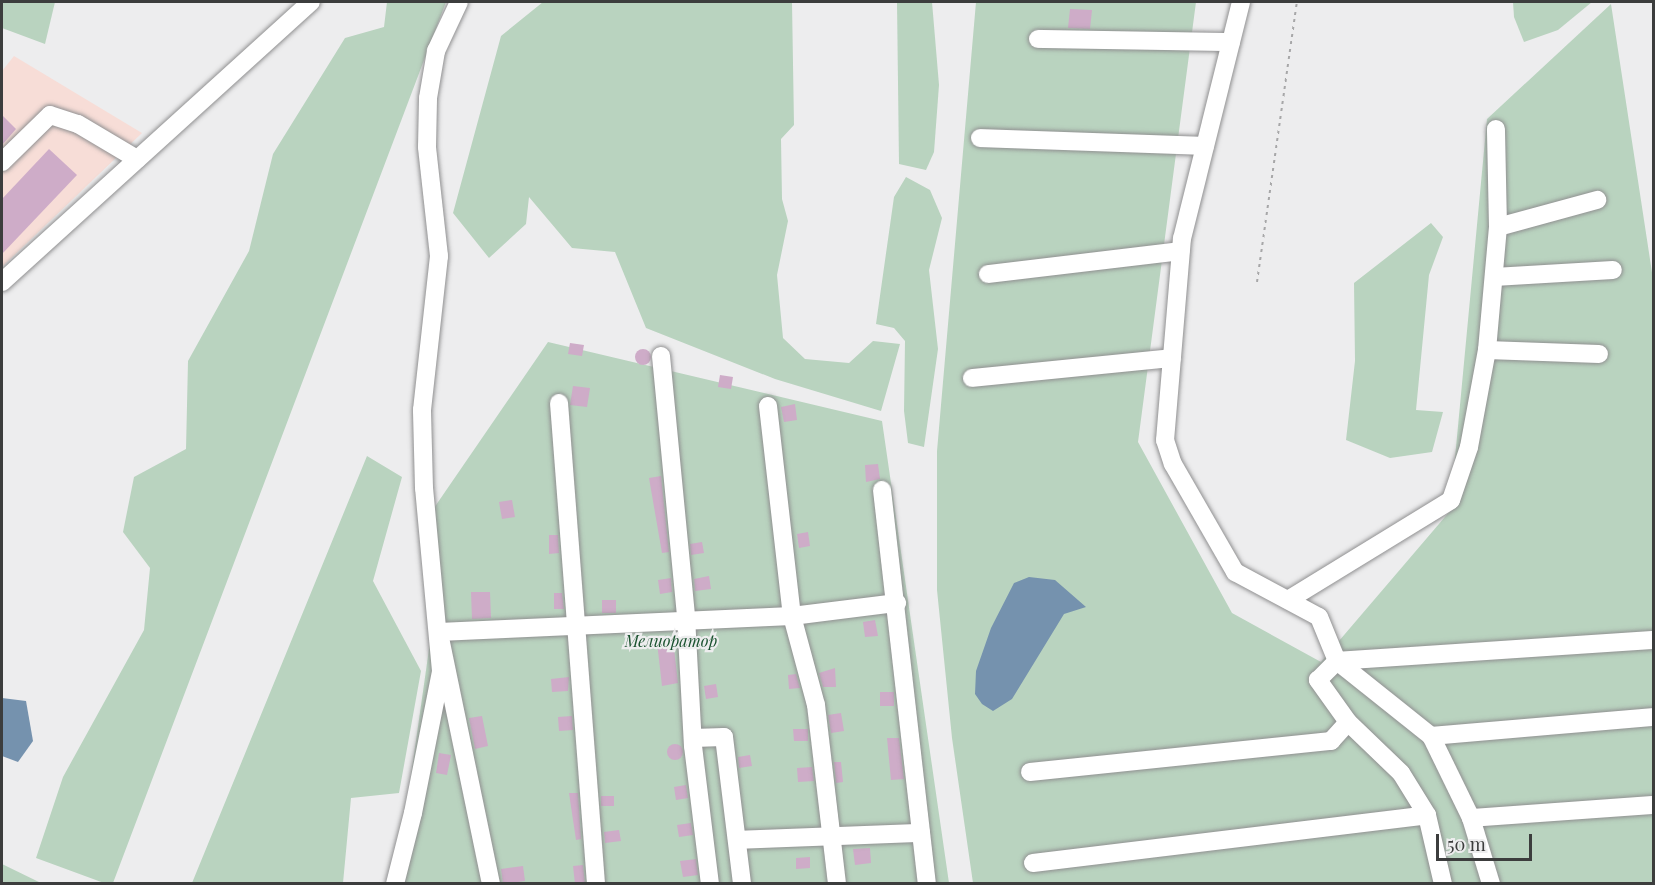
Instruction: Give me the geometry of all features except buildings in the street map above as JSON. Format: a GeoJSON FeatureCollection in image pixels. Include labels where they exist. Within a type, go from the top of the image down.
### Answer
{"type":"FeatureCollection","features":[{"type":"Feature","properties":{"kind":"street"},"geometry":{"type":"LineString","coordinates":[[2,282],[311,2]]}},
{"type":"Feature","properties":{"kind":"street"},"geometry":{"type":"LineString","coordinates":[[395,884],[413,813],[441,671],[424,488],[422,410],[439,256],[428,147],[428,98],[436,51],[459,2]]}},
{"type":"Feature","properties":{"kind":"street"},"geometry":{"type":"LineString","coordinates":[[1241,2],[1181,251],[1165,440],[1173,464],[1235,572],[1319,617],[1337,661],[1431,736],[1472,818],[1491,884]]}},
{"type":"Feature","properties":{"kind":"street"},"geometry":{"type":"LineString","coordinates":[[1038,39],[1231,42]]}},
{"type":"Feature","properties":{"kind":"street"},"geometry":{"type":"LineString","coordinates":[[2,162],[50,115],[78,124],[138,159]]}},
{"type":"Feature","properties":{"kind":"street"},"geometry":{"type":"LineString","coordinates":[[1288,600],[1451,500],[1469,447],[1487,351],[1498,227],[1496,129]]}},
{"type":"Feature","properties":{"kind":"street"},"geometry":{"type":"LineString","coordinates":[[980,138],[1205,146]]}},
{"type":"Feature","properties":{"kind":"street"},"geometry":{"type":"LineString","coordinates":[[1498,227],[1597,200]]}},
{"type":"Feature","properties":{"kind":"street"},"geometry":{"type":"LineString","coordinates":[[988,274],[1181,251]]}},
{"type":"Feature","properties":{"kind":"street"},"geometry":{"type":"LineString","coordinates":[[1494,277],[1613,270]]}},
{"type":"Feature","properties":{"kind":"street"},"geometry":{"type":"LineString","coordinates":[[1487,351],[1599,354]]}},
{"type":"Feature","properties":{"kind":"street"},"geometry":{"type":"LineString","coordinates":[[661,356],[686,617],[693,738],[710,884]]}},
{"type":"Feature","properties":{"kind":"street"},"geometry":{"type":"LineString","coordinates":[[972,378],[1172,358]]}},
{"type":"Feature","properties":{"kind":"street"},"geometry":{"type":"LineString","coordinates":[[559,403],[596,884]]}},
{"type":"Feature","properties":{"kind":"street"},"geometry":{"type":"LineString","coordinates":[[768,406],[792,615],[816,705],[837,884]]}},
{"type":"Feature","properties":{"kind":"street"},"geometry":{"type":"LineString","coordinates":[[882,490],[897,603],[927,884]]}},
{"type":"Feature","properties":{"kind":"street"},"geometry":{"type":"LineString","coordinates":[[439,632],[686,617],[792,615],[897,603]]}},
{"type":"Feature","properties":{"kind":"street"},"geometry":{"type":"LineString","coordinates":[[439,632],[492,884]]}},
{"type":"Feature","properties":{"kind":"street"},"geometry":{"type":"LineString","coordinates":[[1443,884],[1427,815],[1401,773],[1348,722],[1318,680],[1337,661],[1653,640]]}},
{"type":"Feature","properties":{"kind":"street"},"geometry":{"type":"LineString","coordinates":[[1431,736],[1653,717]]}},
{"type":"Feature","properties":{"kind":"street"},"geometry":{"type":"LineString","coordinates":[[1030,772],[1331,741],[1348,722]]}},
{"type":"Feature","properties":{"kind":"street"},"geometry":{"type":"LineString","coordinates":[[693,738],[724,737],[742,884]]}},
{"type":"Feature","properties":{"kind":"street"},"geometry":{"type":"LineString","coordinates":[[1472,818],[1653,805]]}},
{"type":"Feature","properties":{"kind":"street"},"geometry":{"type":"LineString","coordinates":[[1033,863],[1427,815]]}},
{"type":"Feature","properties":{"kind":"street"},"geometry":{"type":"LineString","coordinates":[[737,840],[921,833]]}},
{"type":"Feature","properties":{"kind":"path"},"geometry":{"type":"LineString","coordinates":[[1257,282],[1297,2]]}},
{"type":"Feature","properties":{"kind":"shaded area"},"geometry":{"type":"Polygon","coordinates":[[[14,56],[142,133],[2,267],[2,71],[14,56]]]}},
{"type":"Feature","properties":{"kind":"green space"},"geometry":{"type":"Polygon","coordinates":[[[2,2],[55,2],[45,44],[2,28],[2,2]]]}},
{"type":"Feature","properties":{"kind":"green space"},"geometry":{"type":"Polygon","coordinates":[[[387,2],[446,2],[113,883],[104,883],[36,858],[63,777],[144,630],[150,568],[123,532],[134,477],[186,449],[188,361],[249,251],[273,154],[345,38],[384,27],[387,2]]]}},
{"type":"Feature","properties":{"kind":"green space"},"geometry":{"type":"Polygon","coordinates":[[[543,2],[792,2],[794,125],[781,139],[782,199],[788,221],[777,275],[783,338],[805,359],[849,363],[873,341],[900,344],[881,411],[775,379],[646,328],[615,252],[572,248],[529,197],[526,224],[489,258],[453,213],[501,36],[543,2]]]}},
{"type":"Feature","properties":{"kind":"green space"},"geometry":{"type":"Polygon","coordinates":[[[897,2],[932,2],[939,85],[934,152],[926,170],[899,164],[897,2]]]}},
{"type":"Feature","properties":{"kind":"green space"},"geometry":{"type":"Polygon","coordinates":[[[976,2],[1196,2],[1138,442],[1232,613],[1321,662],[1450,511],[1487,119],[1611,4],[1653,279],[1653,883],[973,883],[952,738],[937,590],[937,451],[976,2]]]}},
{"type":"Feature","properties":{"kind":"green space"},"geometry":{"type":"Polygon","coordinates":[[[1513,2],[1592,2],[1558,30],[1524,42],[1514,17],[1513,2]]]}},
{"type":"Feature","properties":{"kind":"green space"},"geometry":{"type":"Polygon","coordinates":[[[906,177],[930,190],[942,218],[929,270],[938,349],[924,447],[908,443],[904,411],[905,341],[894,328],[876,324],[894,197],[906,177]]]}},
{"type":"Feature","properties":{"kind":"green space"},"geometry":{"type":"Polygon","coordinates":[[[1431,223],[1443,237],[1429,275],[1416,410],[1443,412],[1432,452],[1390,458],[1346,440],[1355,361],[1354,283],[1431,223]]]}},
{"type":"Feature","properties":{"kind":"green space","name":"Мелиоратор"},"geometry":{"type":"Polygon","coordinates":[[[548,342],[882,421],[949,883],[389,884],[405,818],[431,635],[423,524],[548,342]]]}},
{"type":"Feature","properties":{"kind":"green space"},"geometry":{"type":"Polygon","coordinates":[[[367,456],[402,477],[373,581],[421,671],[399,793],[351,798],[343,883],[192,883],[367,456]]]}},
{"type":"Feature","properties":{"kind":"green space"},"geometry":{"type":"Polygon","coordinates":[[[2,864],[41,883],[2,883],[2,864]]]}},
{"type":"Feature","properties":{"kind":"water"},"geometry":{"type":"Polygon","coordinates":[[[1029,577],[1055,580],[1086,607],[1064,614],[1012,699],[993,711],[982,704],[975,694],[976,671],[991,628],[1014,583],[1029,577]]]}},
{"type":"Feature","properties":{"kind":"water"},"geometry":{"type":"Polygon","coordinates":[[[2,698],[26,701],[33,741],[18,762],[2,756],[2,698]]]}}]}
